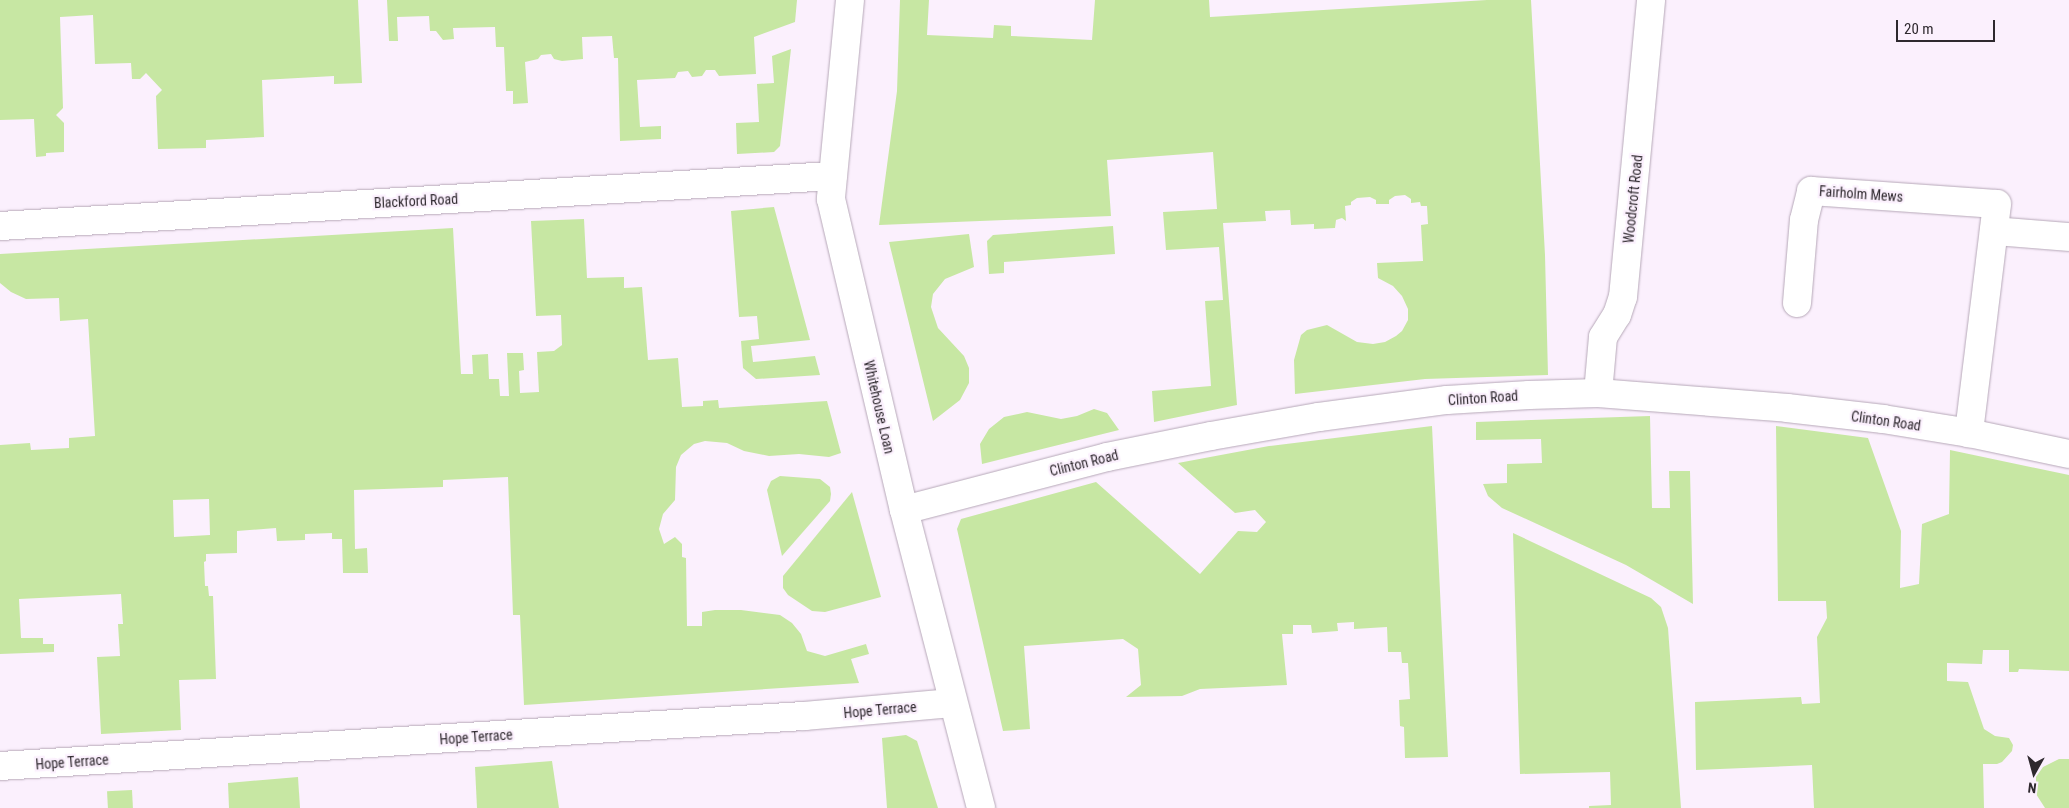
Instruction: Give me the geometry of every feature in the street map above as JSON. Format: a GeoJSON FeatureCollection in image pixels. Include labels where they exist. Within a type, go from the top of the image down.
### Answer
{"type":"FeatureCollection","features":[{"type":"Feature","properties":{"kind":"street","name":"Whitehouse Loan"},"geometry":{"type":"LineString","coordinates":[[850,0],[832,176],[832,199],[835,220],[952,704],[981,808]]}},
{"type":"Feature","properties":{"kind":"street","name":"Woodcroft Road"},"geometry":{"type":"LineString","coordinates":[[1598,393],[1603,337],[1617,315],[1623,296],[1651,0]]}},
{"type":"Feature","properties":{"kind":"street","name":"Blackford Road"},"geometry":{"type":"LineString","coordinates":[[0,226],[832,176]]}},
{"type":"Feature","properties":{"kind":"street","name":"Fairholm Mews"},"geometry":{"type":"LineString","coordinates":[[1797,303],[1804,220],[1811,191],[1997,204],[1969,434]]}},
{"type":"Feature","properties":{"kind":"street"},"geometry":{"type":"LineString","coordinates":[[1994,230],[2069,237]]}},
{"type":"Feature","properties":{"kind":"street","name":"Clinton Road"},"geometry":{"type":"LineString","coordinates":[[904,510],[1107,457],[1319,416],[1448,400],[1598,393],[1787,408],[1883,419],[2069,454]]}},
{"type":"Feature","properties":{"kind":"street","name":"Hope Terrace"},"geometry":{"type":"LineString","coordinates":[[0,766],[804,716],[952,704]]}},
{"type":"Feature","properties":{"kind":"green space"},"geometry":{"type":"Polygon","coordinates":[[[0,0],[358,0],[362,83],[334,84],[334,76],[262,80],[264,137],[206,140],[206,148],[158,149],[156,96],[162,90],[146,73],[140,79],[132,79],[131,63],[95,64],[93,15],[60,17],[63,108],[56,115],[64,123],[64,152],[46,153],[46,156],[36,157],[34,119],[0,120],[0,0]]]}},
{"type":"Feature","properties":{"kind":"green space"},"geometry":{"type":"Polygon","coordinates":[[[387,0],[797,0],[795,22],[754,37],[756,74],[719,76],[715,70],[706,70],[702,76],[692,77],[688,71],[678,72],[675,78],[637,80],[640,127],[661,126],[661,139],[620,141],[618,58],[614,58],[612,36],[582,37],[583,59],[562,61],[554,59],[551,54],[541,55],[538,59],[525,62],[528,103],[513,104],[513,91],[506,91],[504,47],[496,47],[495,27],[453,28],[454,39],[443,40],[436,31],[430,31],[429,16],[397,17],[398,41],[389,41],[387,0]]]}},
{"type":"Feature","properties":{"kind":"green space"},"geometry":{"type":"Polygon","coordinates":[[[900,0],[929,0],[927,35],[993,38],[994,25],[1011,26],[1011,36],[1092,40],[1095,0],[1209,0],[1210,17],[1487,0],[1531,0],[1545,255],[1548,375],[1425,379],[1295,394],[1294,360],[1301,335],[1307,330],[1327,325],[1357,342],[1373,344],[1385,342],[1396,336],[1402,331],[1408,320],[1408,309],[1402,296],[1393,286],[1378,278],[1377,263],[1423,261],[1421,225],[1428,224],[1427,206],[1421,206],[1420,202],[1411,203],[1411,199],[1405,195],[1395,196],[1389,200],[1389,204],[1376,204],[1376,200],[1370,197],[1357,198],[1351,202],[1351,205],[1345,206],[1346,221],[1342,218],[1336,220],[1335,228],[1314,229],[1314,224],[1291,225],[1290,210],[1265,211],[1266,221],[1223,223],[1237,405],[1154,422],[1152,391],[1211,386],[1205,301],[1223,300],[1219,247],[1166,250],[1163,212],[1217,209],[1213,152],[1107,160],[1111,216],[879,225],[897,91],[900,0]]]}},
{"type":"Feature","properties":{"kind":"green space"},"geometry":{"type":"Polygon","coordinates":[[[791,49],[780,146],[774,152],[737,154],[736,123],[759,122],[757,84],[774,83],[772,56],[791,49]]]}},
{"type":"Feature","properties":{"kind":"green space"},"geometry":{"type":"Polygon","coordinates":[[[774,207],[810,340],[751,346],[753,362],[815,356],[820,375],[756,379],[743,368],[741,341],[759,339],[757,316],[739,317],[731,211],[774,207]]]}},
{"type":"Feature","properties":{"kind":"green space"},"geometry":{"type":"Polygon","coordinates":[[[584,219],[587,278],[624,277],[624,288],[642,287],[648,360],[678,358],[682,407],[703,406],[703,401],[718,400],[719,408],[827,401],[841,453],[829,457],[799,454],[769,456],[744,451],[727,443],[705,441],[694,444],[681,455],[676,467],[675,500],[663,514],[659,529],[664,544],[675,537],[682,544],[682,557],[686,558],[687,626],[702,626],[702,612],[715,610],[741,610],[780,615],[792,623],[801,634],[807,651],[825,656],[866,644],[869,654],[851,659],[859,683],[524,705],[520,615],[513,615],[508,477],[443,480],[443,487],[354,490],[355,549],[367,548],[368,573],[343,573],[342,539],[332,539],[332,533],[305,534],[305,540],[277,541],[276,528],[237,531],[237,553],[206,554],[206,561],[204,562],[205,586],[208,586],[209,596],[213,596],[216,679],[179,680],[181,730],[101,734],[97,657],[120,656],[118,624],[123,624],[121,594],[19,599],[21,638],[43,638],[43,644],[54,644],[54,652],[0,654],[0,445],[30,443],[31,450],[69,448],[69,438],[95,436],[88,319],[60,321],[59,298],[26,299],[11,292],[0,283],[0,254],[453,228],[461,374],[473,374],[472,355],[488,354],[489,379],[499,379],[500,396],[509,396],[507,353],[523,353],[524,370],[519,371],[520,393],[539,392],[537,352],[554,351],[562,345],[561,315],[536,316],[531,221],[584,219]],[[209,499],[173,500],[174,537],[210,535],[209,499]]]}},
{"type":"Feature","properties":{"kind":"green space"},"geometry":{"type":"Polygon","coordinates":[[[1113,226],[1115,254],[1004,262],[1004,273],[989,274],[987,241],[993,235],[1113,226]]]}},
{"type":"Feature","properties":{"kind":"green space"},"geometry":{"type":"Polygon","coordinates":[[[969,234],[974,267],[945,279],[933,294],[931,307],[938,328],[964,356],[969,368],[969,383],[960,400],[933,421],[889,242],[969,234]]]}},
{"type":"Feature","properties":{"kind":"green space"},"geometry":{"type":"Polygon","coordinates":[[[1094,409],[1107,413],[1119,430],[982,464],[980,444],[989,429],[1004,417],[1027,412],[1061,419],[1077,416],[1094,409]]]}},
{"type":"Feature","properties":{"kind":"green space"},"geometry":{"type":"Polygon","coordinates":[[[1650,416],[1652,508],[1670,508],[1669,471],[1690,471],[1693,604],[1626,565],[1502,508],[1488,496],[1483,484],[1507,483],[1507,464],[1542,463],[1541,439],[1476,440],[1476,422],[1650,416]]]}},
{"type":"Feature","properties":{"kind":"green space"},"geometry":{"type":"Polygon","coordinates":[[[1432,426],[1448,757],[1405,758],[1404,727],[1400,726],[1399,700],[1410,699],[1408,663],[1402,663],[1401,652],[1388,652],[1387,627],[1354,629],[1354,622],[1337,623],[1338,631],[1312,633],[1311,625],[1293,625],[1293,634],[1282,634],[1287,685],[1200,689],[1182,696],[1126,697],[1141,685],[1138,649],[1123,639],[1024,646],[1030,729],[1003,731],[957,529],[961,519],[1096,482],[1200,574],[1238,531],[1257,532],[1266,522],[1255,510],[1235,513],[1178,463],[1269,446],[1432,426]]]}},
{"type":"Feature","properties":{"kind":"green space"},"geometry":{"type":"Polygon","coordinates":[[[1776,426],[1868,438],[1901,531],[1900,588],[1919,584],[1922,524],[1949,514],[1950,450],[2069,475],[2069,671],[2019,669],[2018,672],[2009,672],[2009,650],[1983,650],[1982,664],[1947,663],[1947,681],[1968,682],[1984,729],[1995,736],[2009,738],[2013,745],[2012,751],[2002,762],[1983,764],[1984,808],[1814,808],[1812,765],[1696,770],[1695,702],[1801,697],[1802,704],[1820,703],[1817,637],[1827,618],[1826,601],[1778,601],[1776,426]]]}},
{"type":"Feature","properties":{"kind":"green space"},"geometry":{"type":"Polygon","coordinates":[[[780,476],[820,479],[830,487],[831,494],[830,501],[782,556],[767,490],[771,481],[780,476]]]}},
{"type":"Feature","properties":{"kind":"green space"},"geometry":{"type":"Polygon","coordinates":[[[852,492],[881,597],[825,612],[812,611],[788,595],[783,588],[783,576],[852,492]]]}},
{"type":"Feature","properties":{"kind":"green space"},"geometry":{"type":"Polygon","coordinates":[[[1513,533],[1651,598],[1661,607],[1668,628],[1681,808],[1589,808],[1589,806],[1611,805],[1610,772],[1520,774],[1513,533]]]}},
{"type":"Feature","properties":{"kind":"green space"},"geometry":{"type":"Polygon","coordinates":[[[906,735],[917,741],[938,808],[887,808],[882,738],[906,735]]]}},
{"type":"Feature","properties":{"kind":"green space"},"geometry":{"type":"Polygon","coordinates":[[[2059,759],[2069,759],[2069,808],[2045,808],[2036,794],[2036,777],[2043,767],[2059,759]]]}},
{"type":"Feature","properties":{"kind":"green space"},"geometry":{"type":"Polygon","coordinates":[[[552,761],[559,808],[477,808],[475,767],[552,761]]]}},
{"type":"Feature","properties":{"kind":"green space"},"geometry":{"type":"Polygon","coordinates":[[[298,777],[300,808],[229,808],[228,783],[298,777]]]}},
{"type":"Feature","properties":{"kind":"green space"},"geometry":{"type":"Polygon","coordinates":[[[132,790],[133,808],[108,808],[107,791],[132,790]]]}}]}
